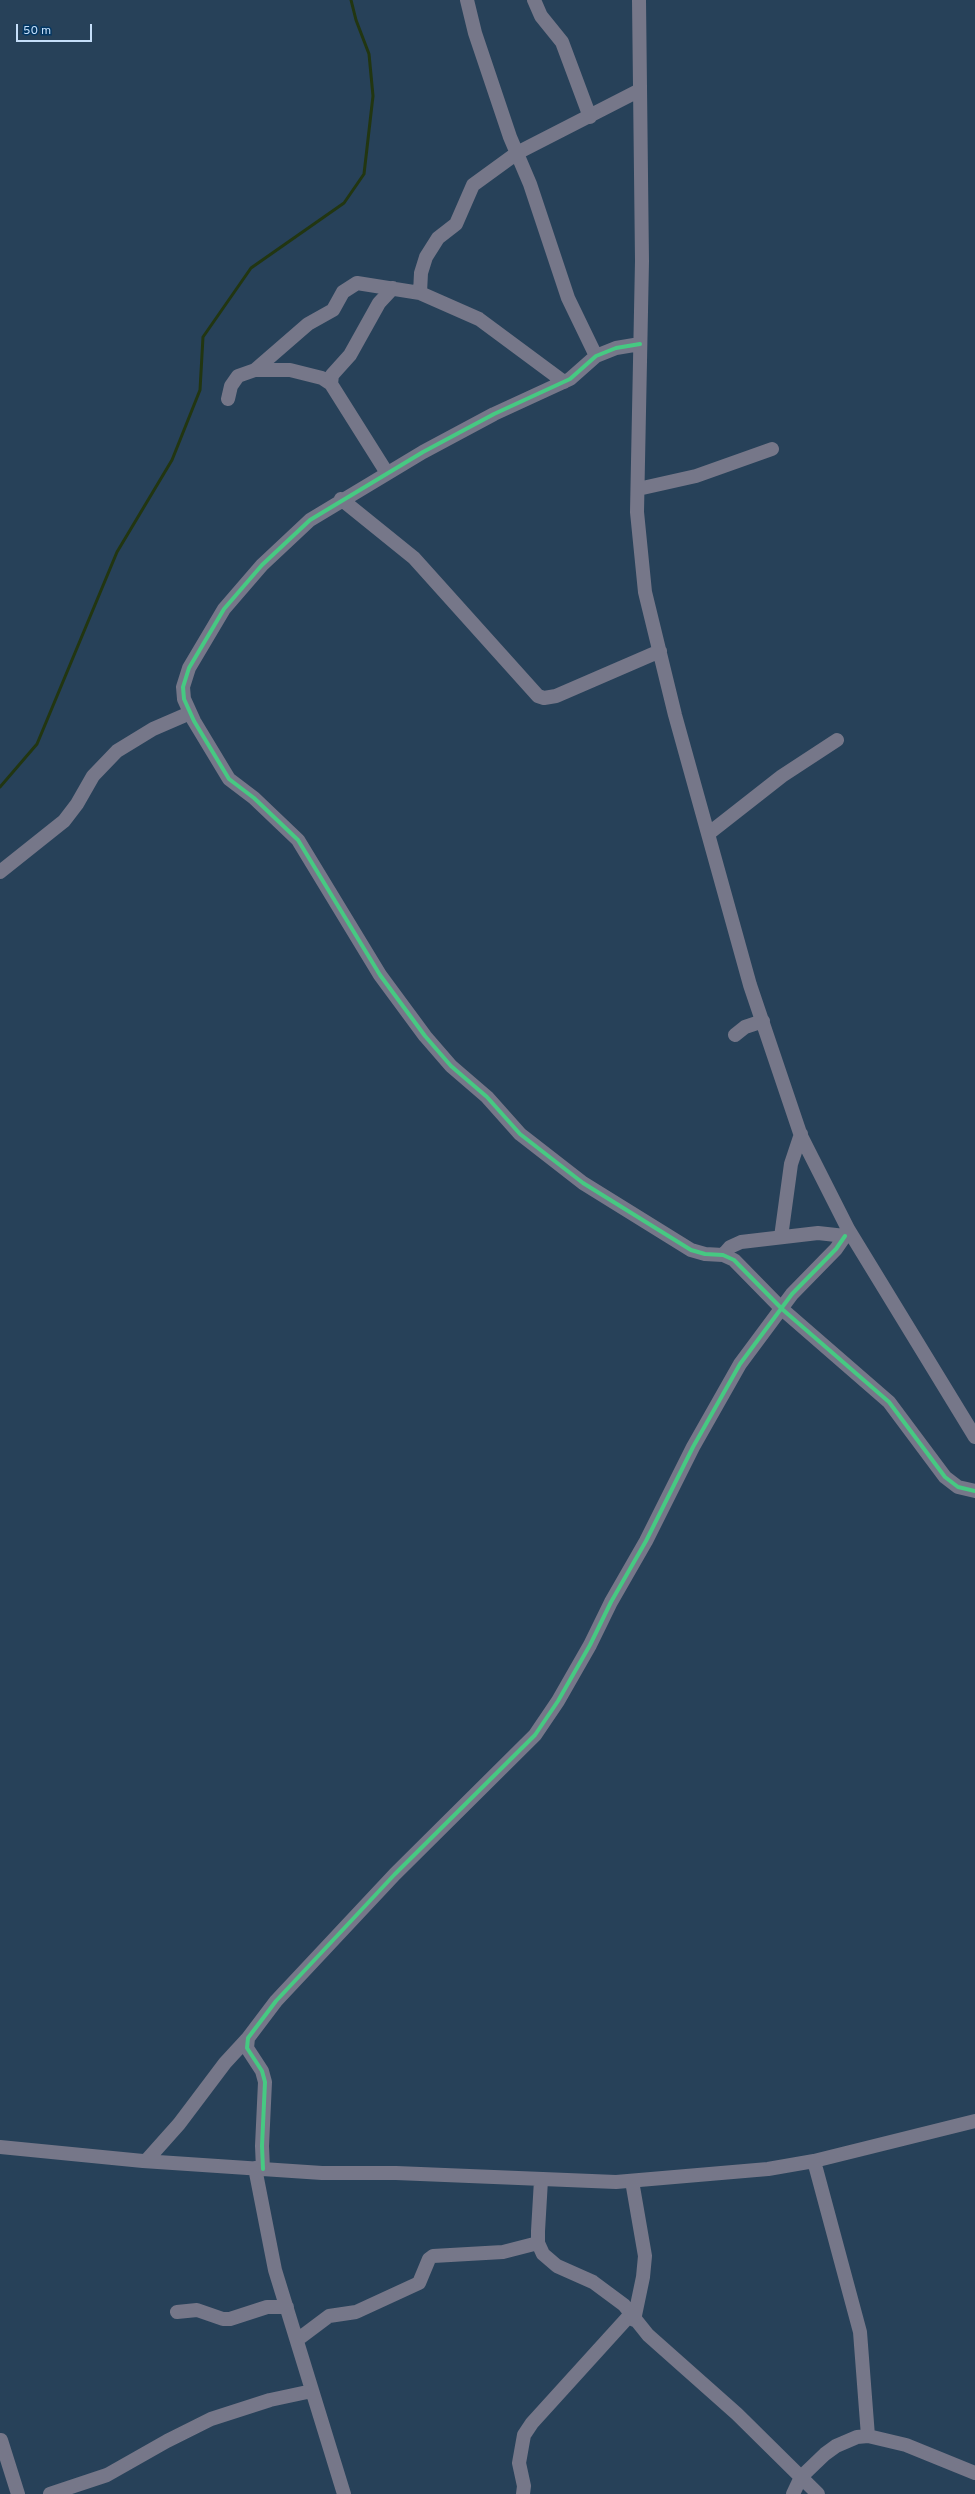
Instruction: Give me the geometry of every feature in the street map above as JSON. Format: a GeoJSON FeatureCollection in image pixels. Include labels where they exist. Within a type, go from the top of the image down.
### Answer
{"type":"FeatureCollection","features":[{"type":"Feature","properties":{"kind":"street"},"geometry":{"type":"LineString","coordinates":[[467,0],[475,33],[517,153],[530,184],[568,298],[596,356]]}},
{"type":"Feature","properties":{"kind":"street"},"geometry":{"type":"LineString","coordinates":[[534,0],[541,16],[562,42],[590,117]]}},
{"type":"Feature","properties":{"kind":"street"},"geometry":{"type":"LineString","coordinates":[[639,0],[640,344],[637,512],[645,592],[708,834],[750,985],[801,1134],[815,1167],[848,1235],[975,1437]]}},
{"type":"Feature","properties":{"kind":"street"},"geometry":{"type":"LineString","coordinates":[[420,293],[422,272],[433,244],[456,224],[473,185],[517,153],[590,117],[640,90]]}},
{"type":"Feature","properties":{"kind":"street"},"geometry":{"type":"LineString","coordinates":[[255,370],[308,324],[333,310],[340,296],[350,286],[357,283],[420,293],[479,319],[564,382]]}},
{"type":"Feature","properties":{"kind":"street"},"geometry":{"type":"LineString","coordinates":[[331,384],[332,375],[350,355],[379,303],[393,288]]}},
{"type":"Feature","properties":{"kind":"street"},"geometry":{"type":"LineString","coordinates":[[640,344],[616,348],[596,356],[577,374],[564,382],[494,414],[387,473],[310,520],[239,589],[224,609],[189,668],[183,688],[184,699],[190,713],[229,779],[254,798],[298,840],[373,964],[424,1036],[447,1062],[487,1097],[520,1134],[583,1183],[691,1250],[705,1254],[723,1254],[746,1269],[782,1309],[889,1402],[945,1477],[958,1487],[975,1491]]}},
{"type":"Feature","properties":{"kind":"street"},"geometry":{"type":"LineString","coordinates":[[228,399],[231,386],[238,376],[255,370],[290,370],[322,378],[331,384],[387,473]]}},
{"type":"Feature","properties":{"kind":"street"},"geometry":{"type":"LineString","coordinates":[[638,489],[696,476],[772,449]]}},
{"type":"Feature","properties":{"kind":"street"},"geometry":{"type":"LineString","coordinates":[[341,500],[414,558],[538,696],[544,698],[556,696],[660,651]]}},
{"type":"Feature","properties":{"kind":"street"},"geometry":{"type":"LineString","coordinates":[[0,872],[64,821],[77,804],[93,776],[117,751],[153,730],[190,713]]}},
{"type":"Feature","properties":{"kind":"street"},"geometry":{"type":"LineString","coordinates":[[708,834],[782,776],[836,740]]}},
{"type":"Feature","properties":{"kind":"street"},"geometry":{"type":"LineString","coordinates":[[735,1035],[745,1027],[762,1021]]}},
{"type":"Feature","properties":{"kind":"street"},"geometry":{"type":"LineString","coordinates":[[781,1237],[791,1164],[801,1134]]}},
{"type":"Feature","properties":{"kind":"street"},"geometry":{"type":"LineString","coordinates":[[723,1254],[730,1247],[741,1242],[818,1233],[848,1235]]}},
{"type":"Feature","properties":{"kind":"street"},"geometry":{"type":"LineString","coordinates":[[146,2161],[178,2124],[225,2063],[248,2038],[276,2001],[395,1874],[535,1735],[558,1701],[590,1645],[726,1386],[740,1364],[792,1294],[848,1235]]}},
{"type":"Feature","properties":{"kind":"street"},"geometry":{"type":"LineString","coordinates":[[248,2038],[247,2048],[262,2071],[265,2082],[262,2146],[259,2168],[275,2270],[344,2494]]}},
{"type":"Feature","properties":{"kind":"street"},"geometry":{"type":"LineString","coordinates":[[0,2147],[146,2161],[322,2173],[396,2173],[541,2180],[632,2181],[768,2169],[814,2161],[975,2121]]}},
{"type":"Feature","properties":{"kind":"street"},"geometry":{"type":"LineString","coordinates":[[814,2161],[860,2332],[868,2436]]}},
{"type":"Feature","properties":{"kind":"street"},"geometry":{"type":"LineString","coordinates":[[541,2180],[538,2242],[550,2262],[592,2282],[624,2305],[632,2318],[748,2424],[818,2494]]}},
{"type":"Feature","properties":{"kind":"street"},"geometry":{"type":"LineString","coordinates":[[523,2494],[524,2486],[519,2463],[524,2435],[536,2418],[632,2318],[643,2277],[645,2256],[632,2181]]}},
{"type":"Feature","properties":{"kind":"street"},"geometry":{"type":"LineString","coordinates":[[297,2340],[329,2316],[356,2312],[419,2283],[429,2259],[436,2255],[503,2252],[538,2242]]}},
{"type":"Feature","properties":{"kind":"street"},"geometry":{"type":"LineString","coordinates":[[177,2312],[197,2310],[223,2319],[230,2319],[267,2307],[287,2307]]}},
{"type":"Feature","properties":{"kind":"street"},"geometry":{"type":"LineString","coordinates":[[50,2494],[107,2475],[161,2444],[211,2419],[270,2400],[312,2391]]}},
{"type":"Feature","properties":{"kind":"street"},"geometry":{"type":"LineString","coordinates":[[793,2494],[802,2477],[836,2446],[857,2437],[868,2436],[906,2445],[975,2473]]}},
{"type":"Feature","properties":{"kind":"street"},"geometry":{"type":"LineString","coordinates":[[1,2440],[18,2494]]}},
{"type":"Feature","properties":{"kind":"waterway"},"geometry":{"type":"LineString","coordinates":[[0,787],[37,744],[117,552],[172,460],[200,390],[203,337],[251,268],[344,203],[364,174],[373,96],[369,54],[356,20],[351,0]]}},
{"type":"Feature","properties":{"kind":"cycle path"},"geometry":{"type":"LineString","coordinates":[[640,344],[616,348],[596,356],[570,379],[494,414],[423,452],[310,520],[262,565],[224,609],[189,668],[183,687],[184,699],[194,721],[229,779],[254,798],[298,840],[380,975],[425,1036],[451,1066],[487,1097],[520,1134],[583,1183],[691,1250],[705,1254],[723,1255],[734,1260],[782,1309],[889,1402],[945,1477],[958,1487],[975,1491]]}},
{"type":"Feature","properties":{"kind":"cycle path"},"geometry":{"type":"LineString","coordinates":[[263,2169],[262,2146],[265,2082],[262,2071],[247,2048],[248,2038],[276,2001],[395,1874],[535,1735],[558,1701],[590,1645],[611,1602],[646,1541],[693,1447],[740,1364],[792,1294],[836,1249],[845,1236]]}}]}
